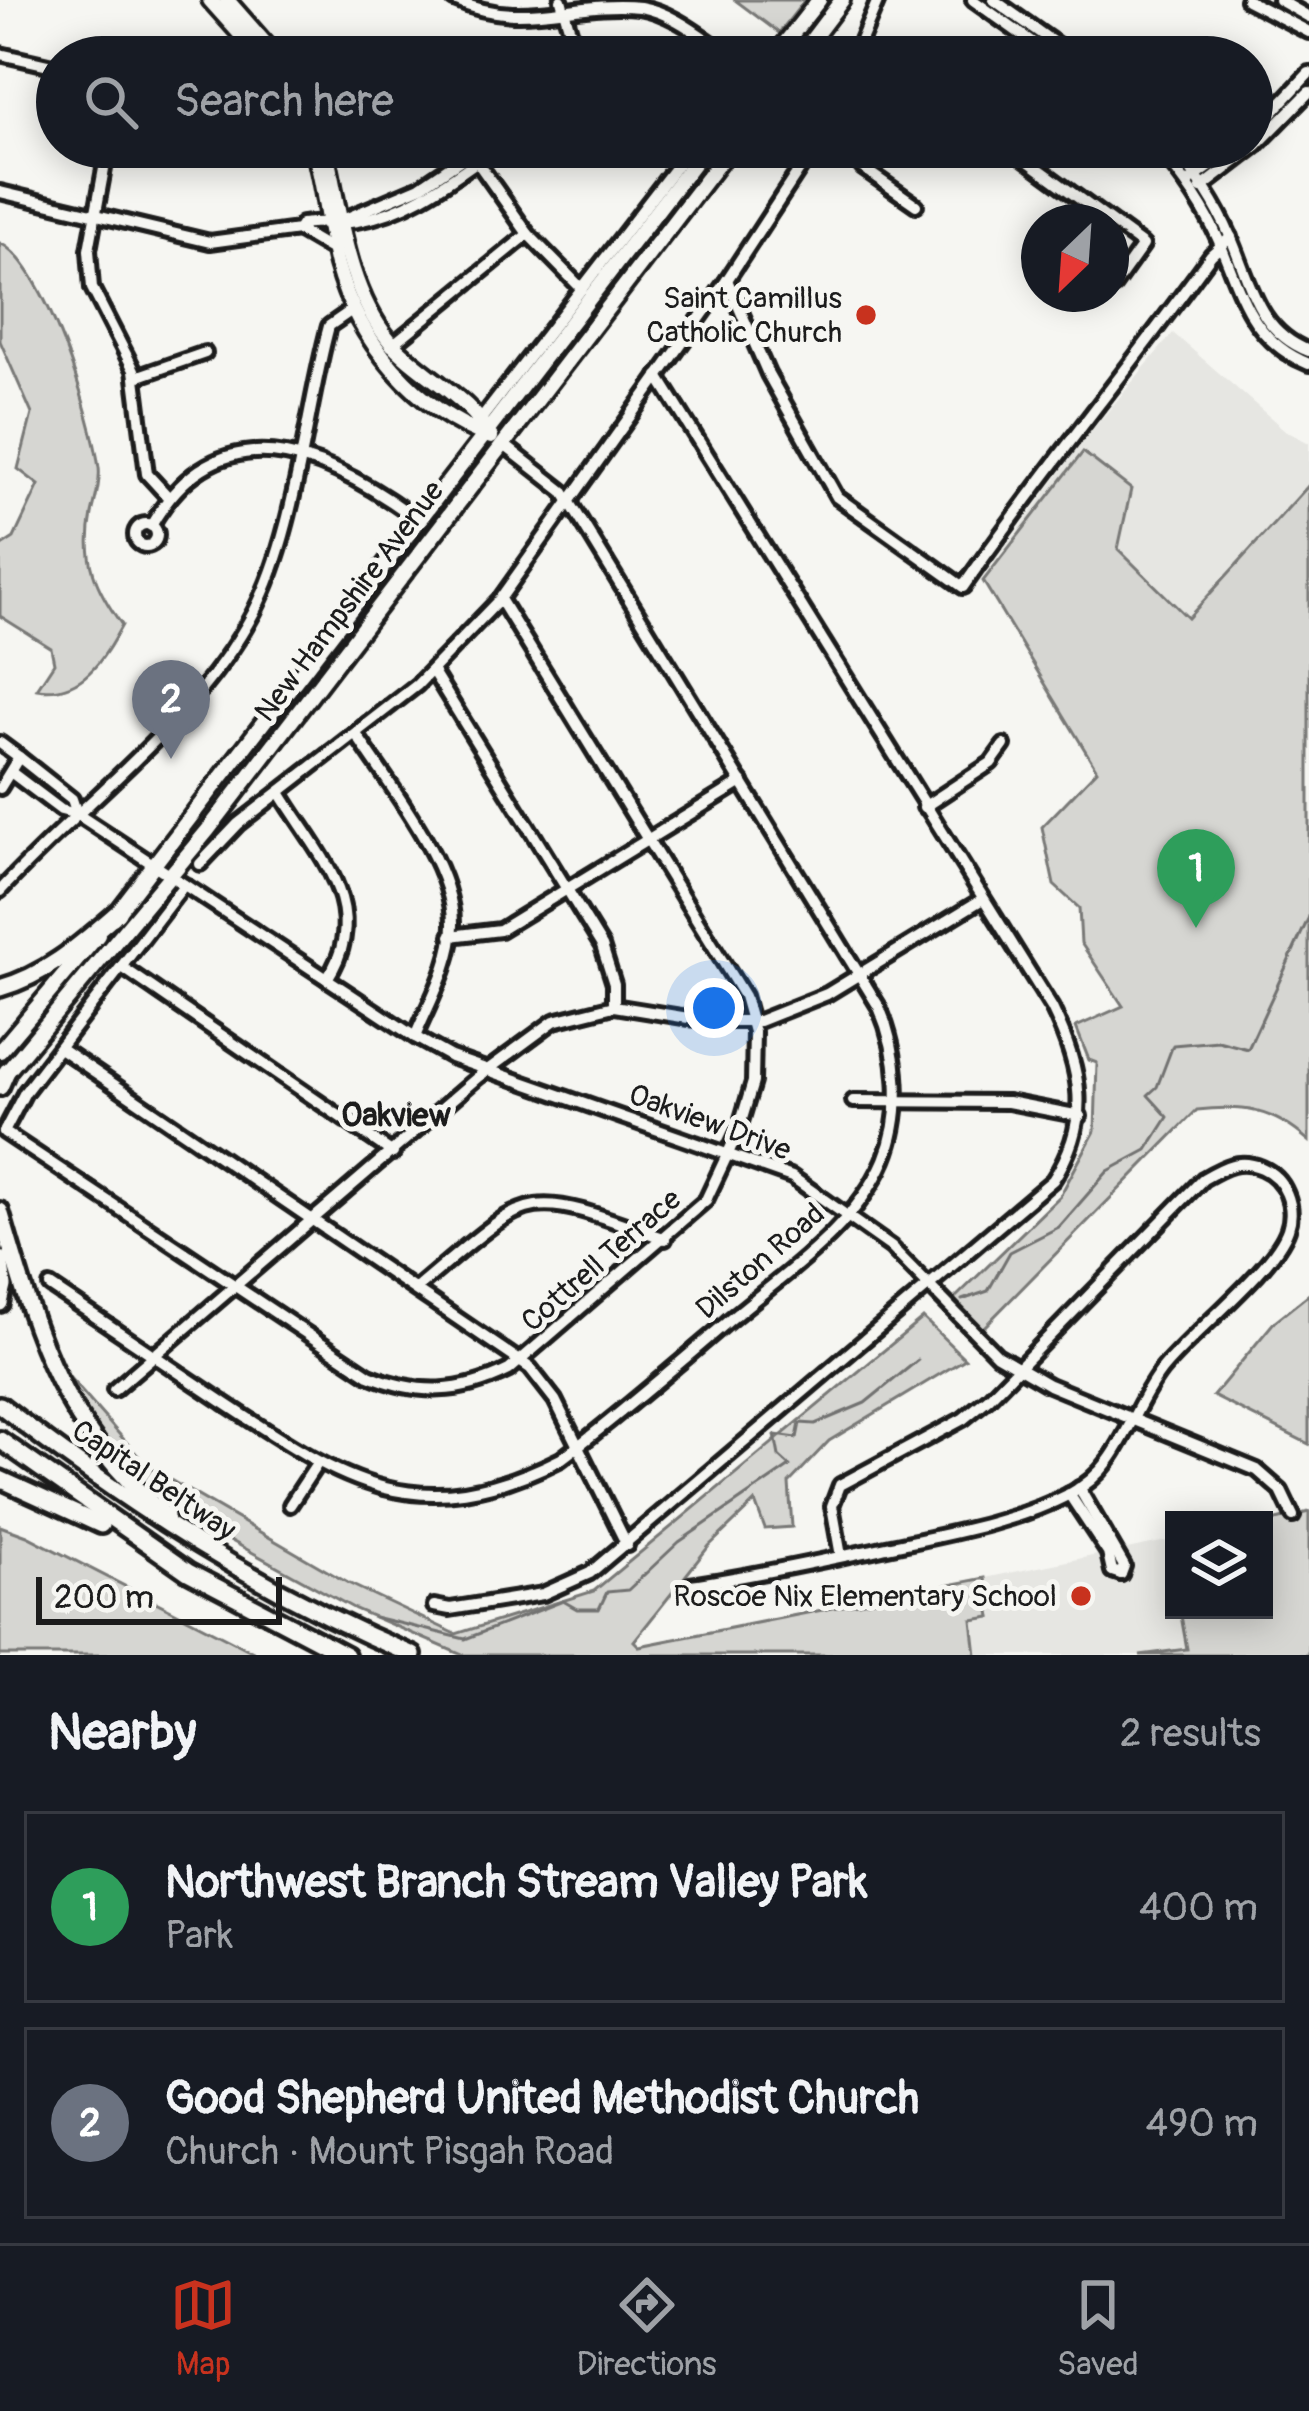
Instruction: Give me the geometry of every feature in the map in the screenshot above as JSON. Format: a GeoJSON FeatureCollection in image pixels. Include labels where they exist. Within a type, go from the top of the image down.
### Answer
{"type":"FeatureCollection","features":[{"type":"Feature","properties":{"kind":"highway"},"geometry":{"type":"LineString","coordinates":[[0,988],[30,978],[71,952],[118,912]]}},
{"type":"Feature","properties":{"kind":"highway"},"geometry":{"type":"LineString","coordinates":[[0,1211],[40,1346],[84,1430],[140,1492],[236,1567]]}},
{"type":"Feature","properties":{"kind":"highway"},"geometry":{"type":"LineString","coordinates":[[0,1259],[0,1303]]}},
{"type":"Feature","properties":{"kind":"highway","name":"Capital Beltway"},"geometry":{"type":"LineString","coordinates":[[0,1405],[131,1502],[236,1567],[413,1655]]}},
{"type":"Feature","properties":{"kind":"highway","name":"Capital Beltway"},"geometry":{"type":"LineString","coordinates":[[0,1440],[188,1572],[346,1655]]}},
{"type":"Feature","properties":{"kind":"highway"},"geometry":{"type":"LineString","coordinates":[[0,1479],[49,1497],[188,1572]]}},
{"type":"Feature","properties":{"kind":"main road"},"geometry":{"type":"LineString","coordinates":[[210,0],[242,36]]}},
{"type":"Feature","properties":{"kind":"main road"},"geometry":{"type":"LineString","coordinates":[[227,0],[259,36]]}},
{"type":"Feature","properties":{"kind":"main road"},"geometry":{"type":"LineString","coordinates":[[791,36],[819,0]]}},
{"type":"Feature","properties":{"kind":"main road"},"geometry":{"type":"LineString","coordinates":[[815,36],[842,0]]}},
{"type":"Feature","properties":{"kind":"main road"},"geometry":{"type":"LineString","coordinates":[[319,168],[387,349],[482,418],[488,435]]}},
{"type":"Feature","properties":{"kind":"main road"},"geometry":{"type":"LineString","coordinates":[[328,168],[334,251],[352,310],[468,430],[503,444]]}},
{"type":"Feature","properties":{"kind":"main road","name":"New Hampshire Avenue"},"geometry":{"type":"LineString","coordinates":[[0,1051],[156,866],[690,168]]}},
{"type":"Feature","properties":{"kind":"main road","name":"New Hampshire Avenue"},"geometry":{"type":"LineString","coordinates":[[2,1079],[178,880],[715,168]]}},
{"type":"Feature","properties":{"kind":"street"},"geometry":{"type":"LineString","coordinates":[[454,0],[508,16],[562,6],[654,10],[697,36]]}},
{"type":"Feature","properties":{"kind":"street"},"geometry":{"type":"LineString","coordinates":[[863,36],[878,0]]}},
{"type":"Feature","properties":{"kind":"street"},"geometry":{"type":"LineString","coordinates":[[973,0],[1024,36]]}},
{"type":"Feature","properties":{"kind":"street"},"geometry":{"type":"LineString","coordinates":[[994,0],[1045,36]]}},
{"type":"Feature","properties":{"kind":"street"},"geometry":{"type":"LineString","coordinates":[[1247,0],[1309,32]]}},
{"type":"Feature","properties":{"kind":"street"},"geometry":{"type":"LineString","coordinates":[[1279,0],[1309,17]]}},
{"type":"Feature","properties":{"kind":"street"},"geometry":{"type":"LineString","coordinates":[[562,6],[567,36]]}},
{"type":"Feature","properties":{"kind":"street"},"geometry":{"type":"LineString","coordinates":[[0,54],[36,62]]}},
{"type":"Feature","properties":{"kind":"street"},"geometry":{"type":"LineString","coordinates":[[1273,112],[1309,73]]}},
{"type":"Feature","properties":{"kind":"street"},"geometry":{"type":"LineString","coordinates":[[1273,129],[1309,92]]}},
{"type":"Feature","properties":{"kind":"street"},"geometry":{"type":"LineString","coordinates":[[104,168],[88,263],[92,288],[136,377],[144,465],[169,498]]}},
{"type":"Feature","properties":{"kind":"street"},"geometry":{"type":"LineString","coordinates":[[0,191],[210,242],[298,230],[387,209],[453,168]]}},
{"type":"Feature","properties":{"kind":"street"},"geometry":{"type":"LineString","coordinates":[[484,168],[528,234],[582,289]]}},
{"type":"Feature","properties":{"kind":"street"},"geometry":{"type":"LineString","coordinates":[[482,418],[675,168]]}},
{"type":"Feature","properties":{"kind":"street"},"geometry":{"type":"LineString","coordinates":[[200,864],[219,840],[432,670],[500,599],[727,280],[800,168]]}},
{"type":"Feature","properties":{"kind":"street"},"geometry":{"type":"LineString","coordinates":[[862,168],[916,205]]}},
{"type":"Feature","properties":{"kind":"street"},"geometry":{"type":"LineString","coordinates":[[1038,168],[1087,204]]}},
{"type":"Feature","properties":{"kind":"street"},"geometry":{"type":"LineString","coordinates":[[1178,168],[1195,185]]}},
{"type":"Feature","properties":{"kind":"street"},"geometry":{"type":"LineString","coordinates":[[1185,168],[1261,312],[1283,336],[1309,351]]}},
{"type":"Feature","properties":{"kind":"street"},"geometry":{"type":"LineString","coordinates":[[1195,185],[1214,168]]}},
{"type":"Feature","properties":{"kind":"street"},"geometry":{"type":"LineString","coordinates":[[1195,185],[1222,168]]}},
{"type":"Feature","properties":{"kind":"street"},"geometry":{"type":"LineString","coordinates":[[298,230],[334,251]]}},
{"type":"Feature","properties":{"kind":"street"},"geometry":{"type":"LineString","coordinates":[[387,349],[528,234]]}},
{"type":"Feature","properties":{"kind":"street"},"geometry":{"type":"LineString","coordinates":[[1129,235],[1143,245],[1129,265]]}},
{"type":"Feature","properties":{"kind":"street"},"geometry":{"type":"LineString","coordinates":[[727,280],[768,374],[837,497],[963,587],[1046,468],[1068,449],[1226,242]]}},
{"type":"Feature","properties":{"kind":"street"},"geometry":{"type":"LineString","coordinates":[[1226,242],[1250,319],[1276,346],[1309,364]]}},
{"type":"Feature","properties":{"kind":"street"},"geometry":{"type":"LineString","coordinates":[[0,891],[182,708],[240,635],[267,582],[329,326],[352,310]]}},
{"type":"Feature","properties":{"kind":"street"},"geometry":{"type":"LineString","coordinates":[[136,377],[205,353]]}},
{"type":"Feature","properties":{"kind":"street"},"geometry":{"type":"LineString","coordinates":[[434,1606],[450,1609],[543,1594],[590,1573],[627,1545],[1053,1180],[1072,1148],[1080,1116],[1079,1074],[1064,1033],[658,376]]}},
{"type":"Feature","properties":{"kind":"street","name":"Dilston Road"},"geometry":{"type":"LineString","coordinates":[[50,1286],[317,1464],[390,1490],[453,1494],[524,1478],[579,1446],[849,1214],[884,1159],[897,1099],[888,1029],[860,974],[570,502],[503,444]]}},
{"type":"Feature","properties":{"kind":"street"},"geometry":{"type":"LineString","coordinates":[[152,526],[169,498],[196,474],[234,455],[275,450],[359,477],[411,515]]}},
{"type":"Feature","properties":{"kind":"street","name":"Cottrell Terrace"},"geometry":{"type":"LineString","coordinates":[[60,1048],[13,1110],[4,1132],[370,1375],[397,1386],[452,1390],[480,1384],[522,1361],[706,1200],[730,1150],[753,1082],[751,1022],[736,979],[500,599]]}},
{"type":"Feature","properties":{"kind":"street"},"geometry":{"type":"LineString","coordinates":[[432,670],[610,964],[614,1006]]}},
{"type":"Feature","properties":{"kind":"street"},"geometry":{"type":"LineString","coordinates":[[356,734],[444,878],[452,936],[415,1037]]}},
{"type":"Feature","properties":{"kind":"street"},"geometry":{"type":"LineString","coordinates":[[0,743],[72,799],[76,814]]}},
{"type":"Feature","properties":{"kind":"street"},"geometry":{"type":"LineString","coordinates":[[924,807],[991,763],[1004,745]]}},
{"type":"Feature","properties":{"kind":"street"},"geometry":{"type":"LineString","coordinates":[[0,788],[19,757]]}},
{"type":"Feature","properties":{"kind":"street"},"geometry":{"type":"LineString","coordinates":[[12,773],[61,810],[76,814]]}},
{"type":"Feature","properties":{"kind":"street"},"geometry":{"type":"LineString","coordinates":[[452,936],[500,930],[742,782]]}},
{"type":"Feature","properties":{"kind":"street"},"geometry":{"type":"LineString","coordinates":[[281,794],[346,910],[344,948],[327,979]]}},
{"type":"Feature","properties":{"kind":"street","name":"Oakview Drive"},"geometry":{"type":"LineString","coordinates":[[76,814],[415,1037],[489,1070],[730,1150],[792,1177],[849,1214],[930,1287],[979,1341],[1018,1368],[1257,1470],[1281,1491],[1293,1516]]}},
{"type":"Feature","properties":{"kind":"street"},"geometry":{"type":"LineString","coordinates":[[178,880],[122,967],[60,1048],[522,1361],[555,1400],[627,1545]]}},
{"type":"Feature","properties":{"kind":"street"},"geometry":{"type":"LineString","coordinates":[[114,1390],[489,1070],[554,1022],[614,1006],[707,1021],[751,1022],[795,1010],[981,899]]}},
{"type":"Feature","properties":{"kind":"street"},"geometry":{"type":"LineString","coordinates":[[122,967],[393,1153]]}},
{"type":"Feature","properties":{"kind":"street"},"geometry":{"type":"LineString","coordinates":[[853,1101],[1009,1102],[1080,1116]]}},
{"type":"Feature","properties":{"kind":"street"},"geometry":{"type":"LineString","coordinates":[[690,1586],[841,1556],[1012,1517],[1074,1491],[1114,1456],[1161,1371],[1288,1232],[1289,1200],[1269,1171],[1250,1163],[1228,1164],[1203,1179],[963,1419],[840,1485],[832,1506],[841,1556]]}},
{"type":"Feature","properties":{"kind":"street"},"geometry":{"type":"LineString","coordinates":[[418,1287],[506,1213],[532,1203],[572,1206],[665,1239]]}},
{"type":"Feature","properties":{"kind":"street"},"geometry":{"type":"LineString","coordinates":[[290,1505],[317,1464]]}},
{"type":"Feature","properties":{"kind":"street"},"geometry":{"type":"LineString","coordinates":[[1074,1491],[1112,1538],[1124,1566],[1121,1574],[1112,1571],[1108,1553],[1074,1491]]}},
{"type":"Feature","properties":{"kind":"shaded area"},"geometry":{"type":"Polygon","coordinates":[[[735,0],[805,0],[779,33],[735,0]]]}},
{"type":"Feature","properties":{"kind":"shaded area"},"geometry":{"type":"Polygon","coordinates":[[[0,243],[34,280],[77,380],[99,468],[90,560],[98,586],[122,625],[89,673],[53,690],[37,689],[54,663],[51,648],[0,616],[0,547],[14,538],[39,485],[18,469],[32,414],[0,341],[0,243]]]}},
{"type":"Feature","properties":{"kind":"shaded area"},"geometry":{"type":"Polygon","coordinates":[[[1173,333],[1286,431],[1309,443],[1309,485],[1266,566],[1107,729],[1034,666],[982,580],[1084,440],[1173,333]]]}},
{"type":"Feature","properties":{"kind":"shaded area"},"geometry":{"type":"Polygon","coordinates":[[[1083,452],[1131,489],[1118,549],[1188,618],[1309,485],[1309,1141],[1283,1122],[1257,1112],[1197,1110],[982,1329],[954,1299],[1060,1196],[1095,1131],[1097,1063],[1089,1060],[1076,1027],[1123,1006],[1081,943],[1079,908],[1054,885],[1042,827],[1097,770],[983,581],[1083,452]]]}},
{"type":"Feature","properties":{"kind":"shaded area"},"geometry":{"type":"Polygon","coordinates":[[[1309,1294],[1309,1444],[1213,1396],[1275,1321],[1309,1294]]]}},
{"type":"Feature","properties":{"kind":"shaded area"},"geometry":{"type":"Polygon","coordinates":[[[923,1318],[965,1359],[829,1441],[789,1483],[792,1527],[765,1529],[755,1502],[709,1546],[634,1641],[639,1646],[985,1578],[991,1617],[972,1620],[976,1655],[462,1655],[355,1609],[159,1501],[76,1403],[62,1369],[148,1467],[348,1583],[456,1634],[594,1591],[923,1318]]]}},
{"type":"Feature","properties":{"kind":"shaded area"},"geometry":{"type":"Polygon","coordinates":[[[1309,1512],[1309,1655],[1140,1655],[1187,1649],[1182,1619],[1273,1619],[1273,1521],[1309,1512]]]}},
{"type":"Feature","properties":{"kind":"shaded area"},"geometry":{"type":"Polygon","coordinates":[[[0,1526],[27,1536],[259,1655],[0,1655],[0,1526]]]}},
{"type":"Feature","properties":{"kind":"shaded area","name":"Roscoe Nix Elementary School"},"geometry":{"type":"Polygon","coordinates":[[[1165,1541],[1165,1619],[1182,1619],[1189,1655],[976,1655],[972,1620],[991,1616],[985,1578],[1165,1541]]]}},
{"type":"Feature","properties":{"kind":"waterway"},"geometry":{"type":"LineString","coordinates":[[962,1300],[988,1291],[1010,1252],[1059,1227],[1108,1171],[1147,1150],[1168,1117],[1148,1095],[1157,1087],[1173,1045],[1218,1041],[1248,1049],[1309,917]]}},
{"type":"Feature","properties":{"kind":"waterway"},"geometry":{"type":"LineString","coordinates":[[374,1617],[465,1639],[563,1601],[577,1609],[599,1609],[607,1592],[628,1590],[679,1542],[790,1466],[779,1456],[775,1435],[797,1438],[800,1423],[815,1424],[865,1403],[918,1360]]}},
{"type":"Feature","properties":{"kind":"place","name":"Saint Camillus Catholic Church"},"geometry":{"type":"Point","coordinates":[866,315]}},
{"type":"Feature","properties":{"kind":"place","name":"Good Shepherd United Methodist Church"},"geometry":{"type":"Point","coordinates":[171,759]}},
{"type":"Feature","properties":{"kind":"place","name":"Northwest Branch Stream Valley Park"},"geometry":{"type":"Point","coordinates":[1196,928]}},
{"type":"Feature","properties":{"kind":"place","name":"Roscoe Nix Elementary School"},"geometry":{"type":"Point","coordinates":[1081,1596]}},
{"type":"Feature","properties":{"kind":"district","name":"Oakview"},"geometry":{"type":"Point","coordinates":[396,1114]}}]}
